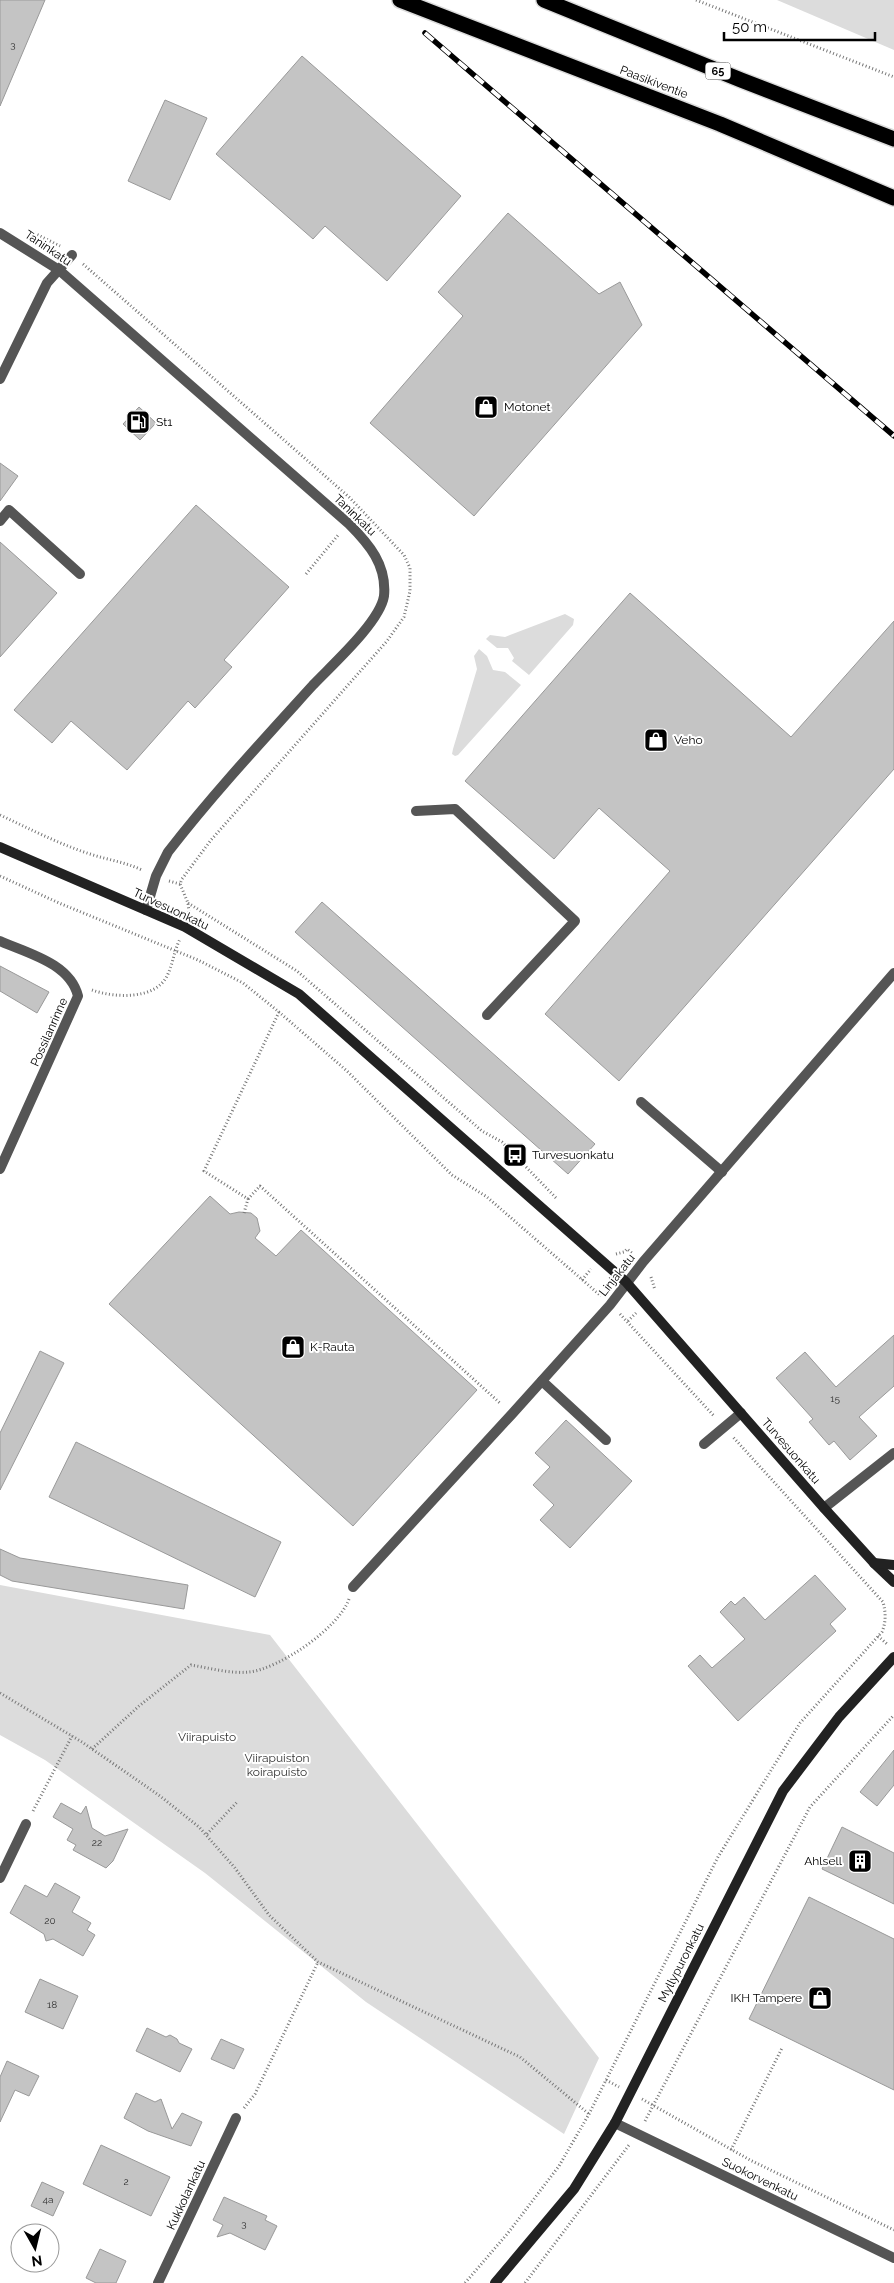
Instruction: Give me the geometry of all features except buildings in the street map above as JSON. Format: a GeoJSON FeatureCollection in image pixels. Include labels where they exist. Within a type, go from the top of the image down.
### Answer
{"type":"FeatureCollection","features":[{"type":"Feature","properties":{"kind":"highway","name":"Paasikiventie"},"geometry":{"type":"LineString","coordinates":[[400,0],[720,124],[894,198]]}},
{"type":"Feature","properties":{"kind":"highway","name":"65"},"geometry":{"type":"LineString","coordinates":[[544,0],[741,80],[894,139]]}},
{"type":"Feature","properties":{"kind":"main road","name":"Turvesuonkatu"},"geometry":{"type":"LineString","coordinates":[[0,847],[185,927],[299,994],[626,1282],[824,1508],[894,1582]]}},
{"type":"Feature","properties":{"kind":"main road"},"geometry":{"type":"LineString","coordinates":[[874,1563],[894,1565]]}},
{"type":"Feature","properties":{"kind":"main road","name":"Myllypuronkatu"},"geometry":{"type":"LineString","coordinates":[[495,2283],[574,2189],[615,2122],[783,1791],[840,1717],[894,1657]]}},
{"type":"Feature","properties":{"kind":"street","name":"Taninkatu"},"geometry":{"type":"LineString","coordinates":[[0,233],[59,270],[348,524],[364,540],[381,566],[384,581],[384,598],[376,615],[364,631],[184,831],[168,852],[156,876],[146,910]]}},
{"type":"Feature","properties":{"kind":"street"},"geometry":{"type":"LineString","coordinates":[[0,379],[47,283],[72,255]]}},
{"type":"Feature","properties":{"kind":"street"},"geometry":{"type":"LineString","coordinates":[[0,521],[10,510],[80,574]]}},
{"type":"Feature","properties":{"kind":"street"},"geometry":{"type":"LineString","coordinates":[[416,811],[455,809],[575,921],[487,1015]]}},
{"type":"Feature","properties":{"kind":"street","name":"Possilanrinne"},"geometry":{"type":"LineString","coordinates":[[0,941],[61,969],[75,985],[78,996],[0,1169]]}},
{"type":"Feature","properties":{"kind":"street","name":"Linjakatu"},"geometry":{"type":"LineString","coordinates":[[353,1587],[610,1304],[626,1282],[894,973]]}},
{"type":"Feature","properties":{"kind":"street"},"geometry":{"type":"LineString","coordinates":[[641,1102],[722,1172]]}},
{"type":"Feature","properties":{"kind":"street"},"geometry":{"type":"LineString","coordinates":[[542,1380],[606,1440]]}},
{"type":"Feature","properties":{"kind":"street"},"geometry":{"type":"LineString","coordinates":[[704,1444],[741,1413]]}},
{"type":"Feature","properties":{"kind":"street"},"geometry":{"type":"LineString","coordinates":[[824,1508],[894,1453]]}},
{"type":"Feature","properties":{"kind":"street"},"geometry":{"type":"LineString","coordinates":[[0,1878],[26,1824]]}},
{"type":"Feature","properties":{"kind":"street","name":"Kukkolankatu"},"geometry":{"type":"LineString","coordinates":[[158,2283],[236,2118]]}},
{"type":"Feature","properties":{"kind":"street","name":"Suokorvenkatu"},"geometry":{"type":"LineString","coordinates":[[615,2122],[894,2258]]}},
{"type":"Feature","properties":{"kind":"path"},"geometry":{"type":"LineString","coordinates":[[696,0],[894,77]]}},
{"type":"Feature","properties":{"kind":"path"},"geometry":{"type":"LineString","coordinates":[[27,230],[62,247],[72,255],[348,497],[404,555],[410,568],[410,591],[404,618],[368,664],[211,840],[180,884]]}},
{"type":"Feature","properties":{"kind":"path"},"geometry":{"type":"LineString","coordinates":[[306,574],[361,510]]}},
{"type":"Feature","properties":{"kind":"path"},"geometry":{"type":"LineString","coordinates":[[0,815],[69,847],[93,855],[126,862],[156,876],[180,884],[188,903],[189,915],[166,978],[158,987],[151,991],[120,996],[99,993],[75,985]]}},
{"type":"Feature","properties":{"kind":"path"},"geometry":{"type":"LineString","coordinates":[[0,876],[59,903],[198,960],[242,983],[279,1012],[347,1070],[452,1175],[487,1197],[610,1304],[883,1602],[886,1611],[886,1624],[882,1632],[800,1723],[718,1857],[589,2114],[559,2166],[508,2233],[465,2283]]}},
{"type":"Feature","properties":{"kind":"path"},"geometry":{"type":"LineString","coordinates":[[248,1199],[204,1171],[279,1012]]}},
{"type":"Feature","properties":{"kind":"path"},"geometry":{"type":"LineString","coordinates":[[502,1142],[547,1188]]}},
{"type":"Feature","properties":{"kind":"path"},"geometry":{"type":"LineString","coordinates":[[244,1213],[248,1199],[260,1186],[512,1414]]}},
{"type":"Feature","properties":{"kind":"path"},"geometry":{"type":"LineString","coordinates":[[92,1749],[139,1706],[191,1665],[246,1673],[262,1670],[292,1655],[330,1625],[346,1608],[353,1587]]}},
{"type":"Feature","properties":{"kind":"path"},"geometry":{"type":"LineString","coordinates":[[0,1694],[92,1749],[160,1796],[207,1834],[269,1915],[318,1962],[520,2058],[589,2114]]}},
{"type":"Feature","properties":{"kind":"path"},"geometry":{"type":"LineString","coordinates":[[525,2283],[638,2134],[810,1807],[894,1715]]}},
{"type":"Feature","properties":{"kind":"path"},"geometry":{"type":"LineString","coordinates":[[26,1824],[72,1736]]}},
{"type":"Feature","properties":{"kind":"path"},"geometry":{"type":"LineString","coordinates":[[207,1834],[238,1801]]}},
{"type":"Feature","properties":{"kind":"path"},"geometry":{"type":"LineString","coordinates":[[236,2118],[255,2094],[318,1962]]}},
{"type":"Feature","properties":{"kind":"path"},"geometry":{"type":"LineString","coordinates":[[731,2150],[782,2048]]}},
{"type":"Feature","properties":{"kind":"path"},"geometry":{"type":"LineString","coordinates":[[606,2080],[731,2150],[894,2230]]}},
{"type":"Feature","properties":{"kind":"green space"},"geometry":{"type":"Polygon","coordinates":[[[777,0],[894,0],[894,50],[777,0]]]}},
{"type":"Feature","properties":{"kind":"green space"},"geometry":{"type":"Polygon","coordinates":[[[565,614],[574,619],[573,625],[529,675],[512,661],[514,658],[508,648],[497,648],[486,639],[490,635],[505,637],[565,614]]]}},
{"type":"Feature","properties":{"kind":"green space"},"geometry":{"type":"Polygon","coordinates":[[[479,649],[487,656],[493,670],[505,672],[521,685],[458,755],[455,756],[452,754],[453,749],[477,669],[474,656],[479,649]]]}},
{"type":"Feature","properties":{"kind":"green space","name":"Viirapuisto"},"geometry":{"type":"Polygon","coordinates":[[[0,1585],[270,1635],[599,2058],[564,2134],[366,2002],[205,1873],[45,1760],[0,1735],[0,1585]]]}},
{"type":"Feature","properties":{"kind":"railway"},"geometry":{"type":"LineString","coordinates":[[425,33],[894,436]]}},
{"type":"Feature","properties":{"kind":"place","name":"Motonet"},"geometry":{"type":"Point","coordinates":[486,407]}},
{"type":"Feature","properties":{"kind":"place","name":"St1"},"geometry":{"type":"Point","coordinates":[138,422]}},
{"type":"Feature","properties":{"kind":"place","name":"Veho"},"geometry":{"type":"Point","coordinates":[656,740]}},
{"type":"Feature","properties":{"kind":"place","name":"Turvesuonkatu"},"geometry":{"type":"Point","coordinates":[515,1155]}},
{"type":"Feature","properties":{"kind":"place","name":"K-Rauta"},"geometry":{"type":"Point","coordinates":[293,1347]}},
{"type":"Feature","properties":{"kind":"place","name":"Ahlsell"},"geometry":{"type":"Point","coordinates":[860,1861]}},
{"type":"Feature","properties":{"kind":"place","name":"IKH Tampere"},"geometry":{"type":"Point","coordinates":[820,1998]}},
{"type":"Feature","properties":{"kind":"park label","name":"Viirapuiston koirapuisto"},"geometry":{"type":"Point","coordinates":[277,1765]}}]}
